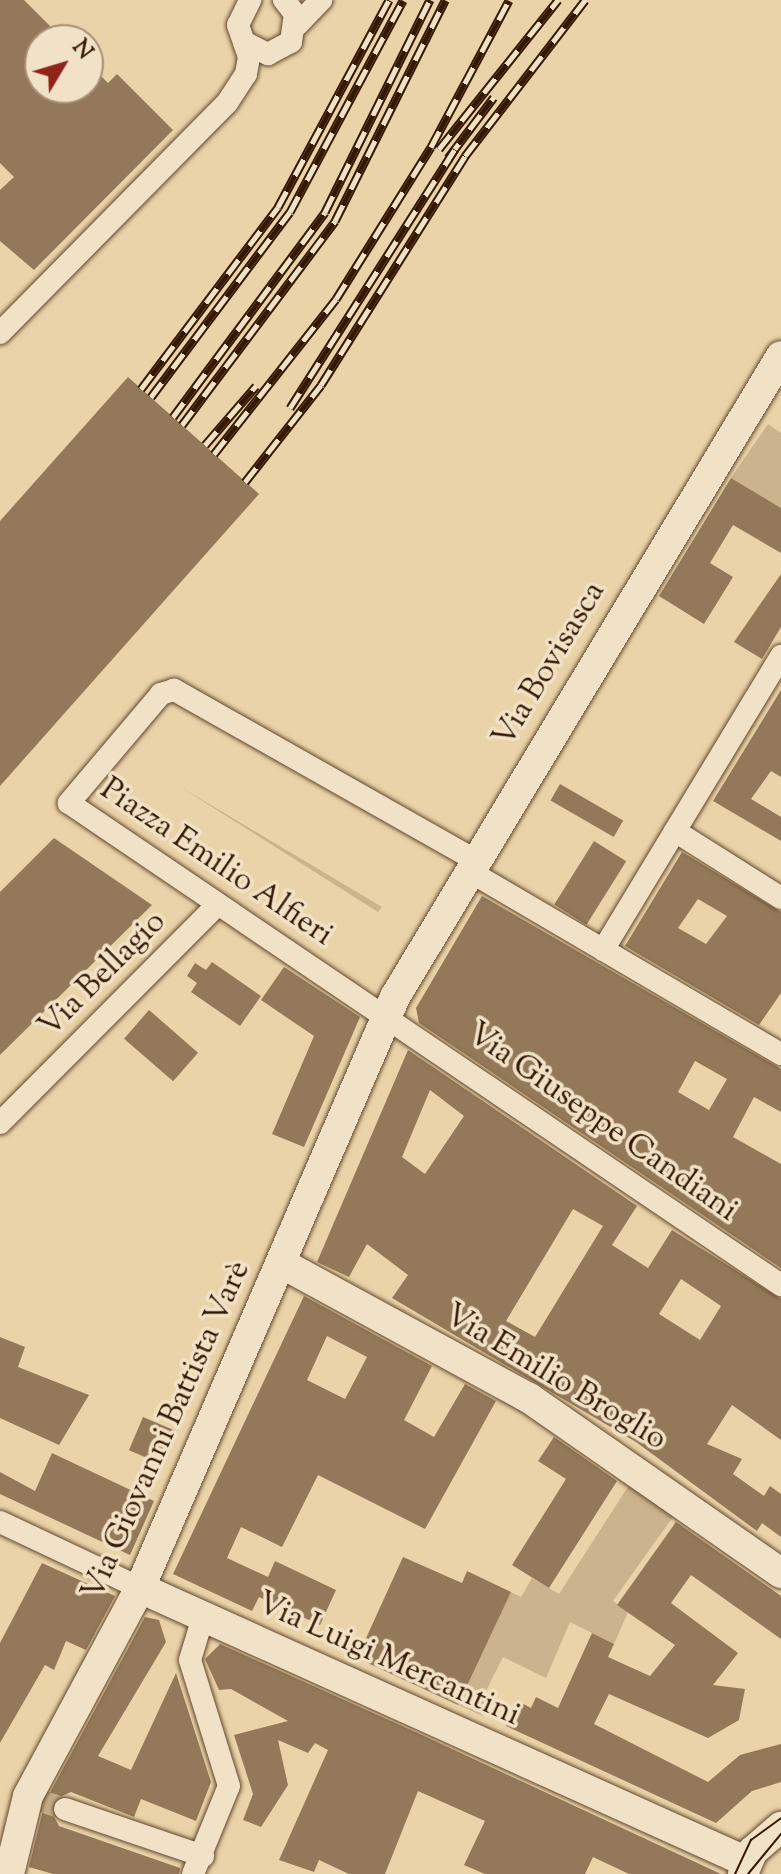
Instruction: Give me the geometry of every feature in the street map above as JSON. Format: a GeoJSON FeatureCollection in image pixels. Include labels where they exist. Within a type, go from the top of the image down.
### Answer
{"type":"FeatureCollection","features":[{"type":"Feature","properties":{"kind":"street"},"geometry":{"type":"LineString","coordinates":[[227,103],[246,74],[239,15],[250,0]]}},
{"type":"Feature","properties":{"kind":"street"},"geometry":{"type":"LineString","coordinates":[[284,0],[297,25]]}},
{"type":"Feature","properties":{"kind":"street"},"geometry":{"type":"LineString","coordinates":[[0,333],[277,52],[321,0]]}},
{"type":"Feature","properties":{"kind":"street"},"geometry":{"type":"LineString","coordinates":[[244,42],[259,52],[277,52]]}},
{"type":"Feature","properties":{"kind":"street","name":"Via Bovisasca"},"geometry":{"type":"LineString","coordinates":[[387,1015],[472,866],[781,356]]}},
{"type":"Feature","properties":{"kind":"street"},"geometry":{"type":"LineString","coordinates":[[603,950],[781,656]]}},
{"type":"Feature","properties":{"kind":"street","name":"Piazza Emilio Alfieri"},"geometry":{"type":"LineString","coordinates":[[387,1015],[217,905],[69,803],[167,691],[187,693],[472,866]]}},
{"type":"Feature","properties":{"kind":"street"},"geometry":{"type":"LineString","coordinates":[[675,831],[781,898]]}},
{"type":"Feature","properties":{"kind":"street"},"geometry":{"type":"LineString","coordinates":[[472,866],[603,950],[781,1054]]}},
{"type":"Feature","properties":{"kind":"street","name":"Via Bellagio"},"geometry":{"type":"LineString","coordinates":[[0,1123],[217,905]]}},
{"type":"Feature","properties":{"kind":"street","name":"Via Giovanni Battista Varè"},"geometry":{"type":"LineString","coordinates":[[9,1874],[34,1799],[140,1588],[387,1015]]}},
{"type":"Feature","properties":{"kind":"street","name":"Via Giuseppe Candiani"},"geometry":{"type":"LineString","coordinates":[[387,1015],[781,1285]]}},
{"type":"Feature","properties":{"kind":"street","name":"Via Emilio Broglio"},"geometry":{"type":"LineString","coordinates":[[281,1263],[529,1398],[781,1573]]}},
{"type":"Feature","properties":{"kind":"street","name":"Via Luigi Mercantini"},"geometry":{"type":"LineString","coordinates":[[0,1522],[745,1868]]}},
{"type":"Feature","properties":{"kind":"street"},"geometry":{"type":"LineString","coordinates":[[65,1809],[198,1865],[229,1786],[190,1660],[203,1617]]}},
{"type":"Feature","properties":{"kind":"street"},"geometry":{"type":"LineString","coordinates":[[745,1868],[781,1827]]}},
{"type":"Feature","properties":{"kind":"shaded area"},"geometry":{"type":"Polygon","coordinates":[[[768,424],[781,433],[781,508],[731,478],[768,424]]]}},
{"type":"Feature","properties":{"kind":"shaded area"},"geometry":{"type":"Polygon","coordinates":[[[179,786],[382,907],[378,912],[179,786]]]}},
{"type":"Feature","properties":{"kind":"shaded area"},"geometry":{"type":"Polygon","coordinates":[[[631,1482],[675,1514],[613,1601],[628,1612],[614,1644],[570,1622],[546,1678],[503,1657],[482,1699],[489,1703],[483,1716],[458,1705],[511,1592],[521,1597],[532,1578],[559,1594],[631,1482]]]}},
{"type":"Feature","properties":{"kind":"building"},"geometry":{"type":"Polygon","coordinates":[[[0,0],[24,0],[48,24],[24,24],[24,104],[104,104],[104,79],[108,83],[117,74],[173,130],[34,270],[0,241],[0,190],[14,177],[0,163],[0,0]]]}},
{"type":"Feature","properties":{"kind":"building"},"geometry":{"type":"Polygon","coordinates":[[[128,377],[259,494],[0,786],[0,521],[128,377]]]}},
{"type":"Feature","properties":{"kind":"building"},"geometry":{"type":"Polygon","coordinates":[[[731,478],[781,508],[781,553],[733,525],[710,563],[733,577],[704,624],[659,596],[731,478]]]}},
{"type":"Feature","properties":{"kind":"building"},"geometry":{"type":"Polygon","coordinates":[[[781,574],[781,627],[762,659],[734,642],[781,574]]]}},
{"type":"Feature","properties":{"kind":"building"},"geometry":{"type":"Polygon","coordinates":[[[781,690],[781,777],[771,771],[751,799],[781,817],[781,841],[713,801],[781,690]]]}},
{"type":"Feature","properties":{"kind":"building"},"geometry":{"type":"Polygon","coordinates":[[[560,784],[623,820],[614,837],[550,800],[560,784]]]}},
{"type":"Feature","properties":{"kind":"building"},"geometry":{"type":"Polygon","coordinates":[[[54,838],[152,905],[0,1055],[0,892],[54,838]]]}},
{"type":"Feature","properties":{"kind":"building"},"geometry":{"type":"Polygon","coordinates":[[[594,841],[626,861],[586,925],[554,905],[594,841]]]}},
{"type":"Feature","properties":{"kind":"building"},"geometry":{"type":"Polygon","coordinates":[[[682,852],[781,912],[781,993],[759,1025],[625,946],[682,852]],[[698,899],[678,928],[706,944],[727,916],[698,899]]]}},
{"type":"Feature","properties":{"kind":"building"},"geometry":{"type":"Polygon","coordinates":[[[482,896],[781,1069],[781,1112],[754,1097],[733,1137],[781,1164],[781,1268],[419,1023],[416,1008],[482,896]],[[695,1061],[678,1092],[709,1110],[727,1079],[695,1061]]]}},
{"type":"Feature","properties":{"kind":"building"},"geometry":{"type":"Polygon","coordinates":[[[212,962],[261,996],[240,1026],[191,992],[197,983],[187,976],[195,963],[206,970],[212,962]]]}},
{"type":"Feature","properties":{"kind":"building"},"geometry":{"type":"Polygon","coordinates":[[[284,967],[360,1017],[304,1147],[272,1134],[314,1036],[261,1000],[284,967]]]}},
{"type":"Feature","properties":{"kind":"building"},"geometry":{"type":"Polygon","coordinates":[[[149,1010],[198,1053],[173,1081],[124,1039],[149,1010]]]}},
{"type":"Feature","properties":{"kind":"building"},"geometry":{"type":"Polygon","coordinates":[[[408,1050],[637,1206],[612,1245],[648,1268],[672,1230],[781,1299],[781,1440],[732,1405],[707,1444],[742,1459],[733,1474],[764,1496],[770,1486],[781,1494],[781,1537],[762,1523],[757,1531],[636,1442],[392,1298],[408,1275],[367,1244],[349,1277],[317,1262],[408,1050]],[[430,1090],[402,1157],[425,1174],[464,1116],[430,1090]],[[573,1209],[506,1321],[535,1337],[603,1226],[573,1209]],[[681,1279],[659,1314],[700,1340],[721,1306],[681,1279]]]}},
{"type":"Feature","properties":{"kind":"building"},"geometry":{"type":"Polygon","coordinates":[[[304,1296],[432,1366],[404,1420],[434,1437],[465,1384],[496,1401],[425,1529],[318,1475],[282,1547],[241,1527],[227,1558],[268,1577],[275,1561],[336,1590],[320,1625],[259,1597],[252,1611],[173,1574],[304,1296]],[[327,1336],[307,1380],[345,1399],[367,1357],[327,1336]]]}},
{"type":"Feature","properties":{"kind":"building"},"geometry":{"type":"Polygon","coordinates":[[[0,1337],[25,1347],[18,1367],[89,1395],[59,1445],[0,1418],[0,1337]]]}},
{"type":"Feature","properties":{"kind":"building"},"geometry":{"type":"Polygon","coordinates":[[[143,1417],[174,1430],[160,1463],[129,1450],[143,1417]]]}},
{"type":"Feature","properties":{"kind":"building"},"geometry":{"type":"Polygon","coordinates":[[[554,1437],[617,1481],[549,1588],[512,1565],[566,1479],[538,1461],[554,1437]]]}},
{"type":"Feature","properties":{"kind":"building"},"geometry":{"type":"Polygon","coordinates":[[[52,1453],[154,1501],[130,1555],[0,1494],[0,1472],[35,1491],[52,1453]]]}},
{"type":"Feature","properties":{"kind":"building"},"geometry":{"type":"Polygon","coordinates":[[[676,1522],[781,1596],[781,1639],[691,1575],[671,1603],[738,1653],[713,1685],[745,1689],[739,1720],[708,1738],[609,1694],[594,1724],[708,1782],[740,1755],[781,1744],[781,1782],[752,1791],[716,1823],[506,1726],[518,1701],[531,1708],[536,1697],[558,1708],[592,1633],[614,1644],[608,1657],[650,1676],[675,1645],[617,1605],[676,1522]]]}},
{"type":"Feature","properties":{"kind":"building"},"geometry":{"type":"Polygon","coordinates":[[[403,1557],[462,1583],[467,1571],[511,1592],[458,1705],[357,1658],[403,1557]]]}},
{"type":"Feature","properties":{"kind":"building"},"geometry":{"type":"Polygon","coordinates":[[[42,1563],[115,1596],[86,1650],[66,1641],[54,1670],[45,1665],[0,1743],[0,1643],[42,1563]]]}},
{"type":"Feature","properties":{"kind":"building"},"geometry":{"type":"Polygon","coordinates":[[[145,1617],[159,1620],[166,1642],[98,1756],[131,1770],[176,1673],[211,1782],[196,1821],[141,1799],[134,1817],[71,1792],[55,1799],[51,1811],[59,1826],[180,1868],[179,1874],[53,1874],[29,1867],[45,1802],[145,1617]]]}},
{"type":"Feature","properties":{"kind":"building"},"geometry":{"type":"Polygon","coordinates":[[[220,1644],[721,1874],[629,1874],[593,1857],[585,1874],[485,1874],[464,1865],[485,1821],[418,1791],[385,1874],[349,1874],[319,1860],[314,1872],[279,1860],[328,1750],[315,1743],[308,1753],[278,1740],[288,1785],[261,1827],[243,1820],[253,1794],[234,1735],[288,1721],[231,1689],[219,1690],[205,1659],[220,1644]]]}},
{"type":"Feature","properties":{"kind":"tunnel"},"geometry":{"type":"LineString","coordinates":[[41,1801],[65,1809]]}},
{"type":"Feature","properties":{"kind":"tram line"},"geometry":{"type":"LineString","coordinates":[[735,1874],[751,1840],[781,1818]]}},
{"type":"Feature","properties":{"kind":"tram line"},"geometry":{"type":"LineString","coordinates":[[748,1874],[781,1834]]}},
{"type":"Feature","properties":{"kind":"railway"},"geometry":{"type":"LineString","coordinates":[[141,389],[278,207],[389,0]]}},
{"type":"Feature","properties":{"kind":"railway"},"geometry":{"type":"LineString","coordinates":[[151,397],[290,212],[403,0]]}},
{"type":"Feature","properties":{"kind":"railway"},"geometry":{"type":"LineString","coordinates":[[173,417],[325,212],[430,0]]}},
{"type":"Feature","properties":{"kind":"railway"},"geometry":{"type":"LineString","coordinates":[[182,425],[335,221],[445,0]]}},
{"type":"Feature","properties":{"kind":"railway"},"geometry":{"type":"LineString","coordinates":[[214,454],[336,299],[431,147],[509,0]]}},
{"type":"Feature","properties":{"kind":"railway"},"geometry":{"type":"LineString","coordinates":[[439,149],[558,0]]}},
{"type":"Feature","properties":{"kind":"railway"},"geometry":{"type":"LineString","coordinates":[[245,482],[321,385],[465,156],[585,0]]}},
{"type":"Feature","properties":{"kind":"railway"},"geometry":{"type":"LineString","coordinates":[[448,158],[494,97]]}},
{"type":"Feature","properties":{"kind":"railway"},"geometry":{"type":"LineString","coordinates":[[290,408],[455,149]]}},
{"type":"Feature","properties":{"kind":"railway"},"geometry":{"type":"LineString","coordinates":[[205,445],[256,386]]}}]}
